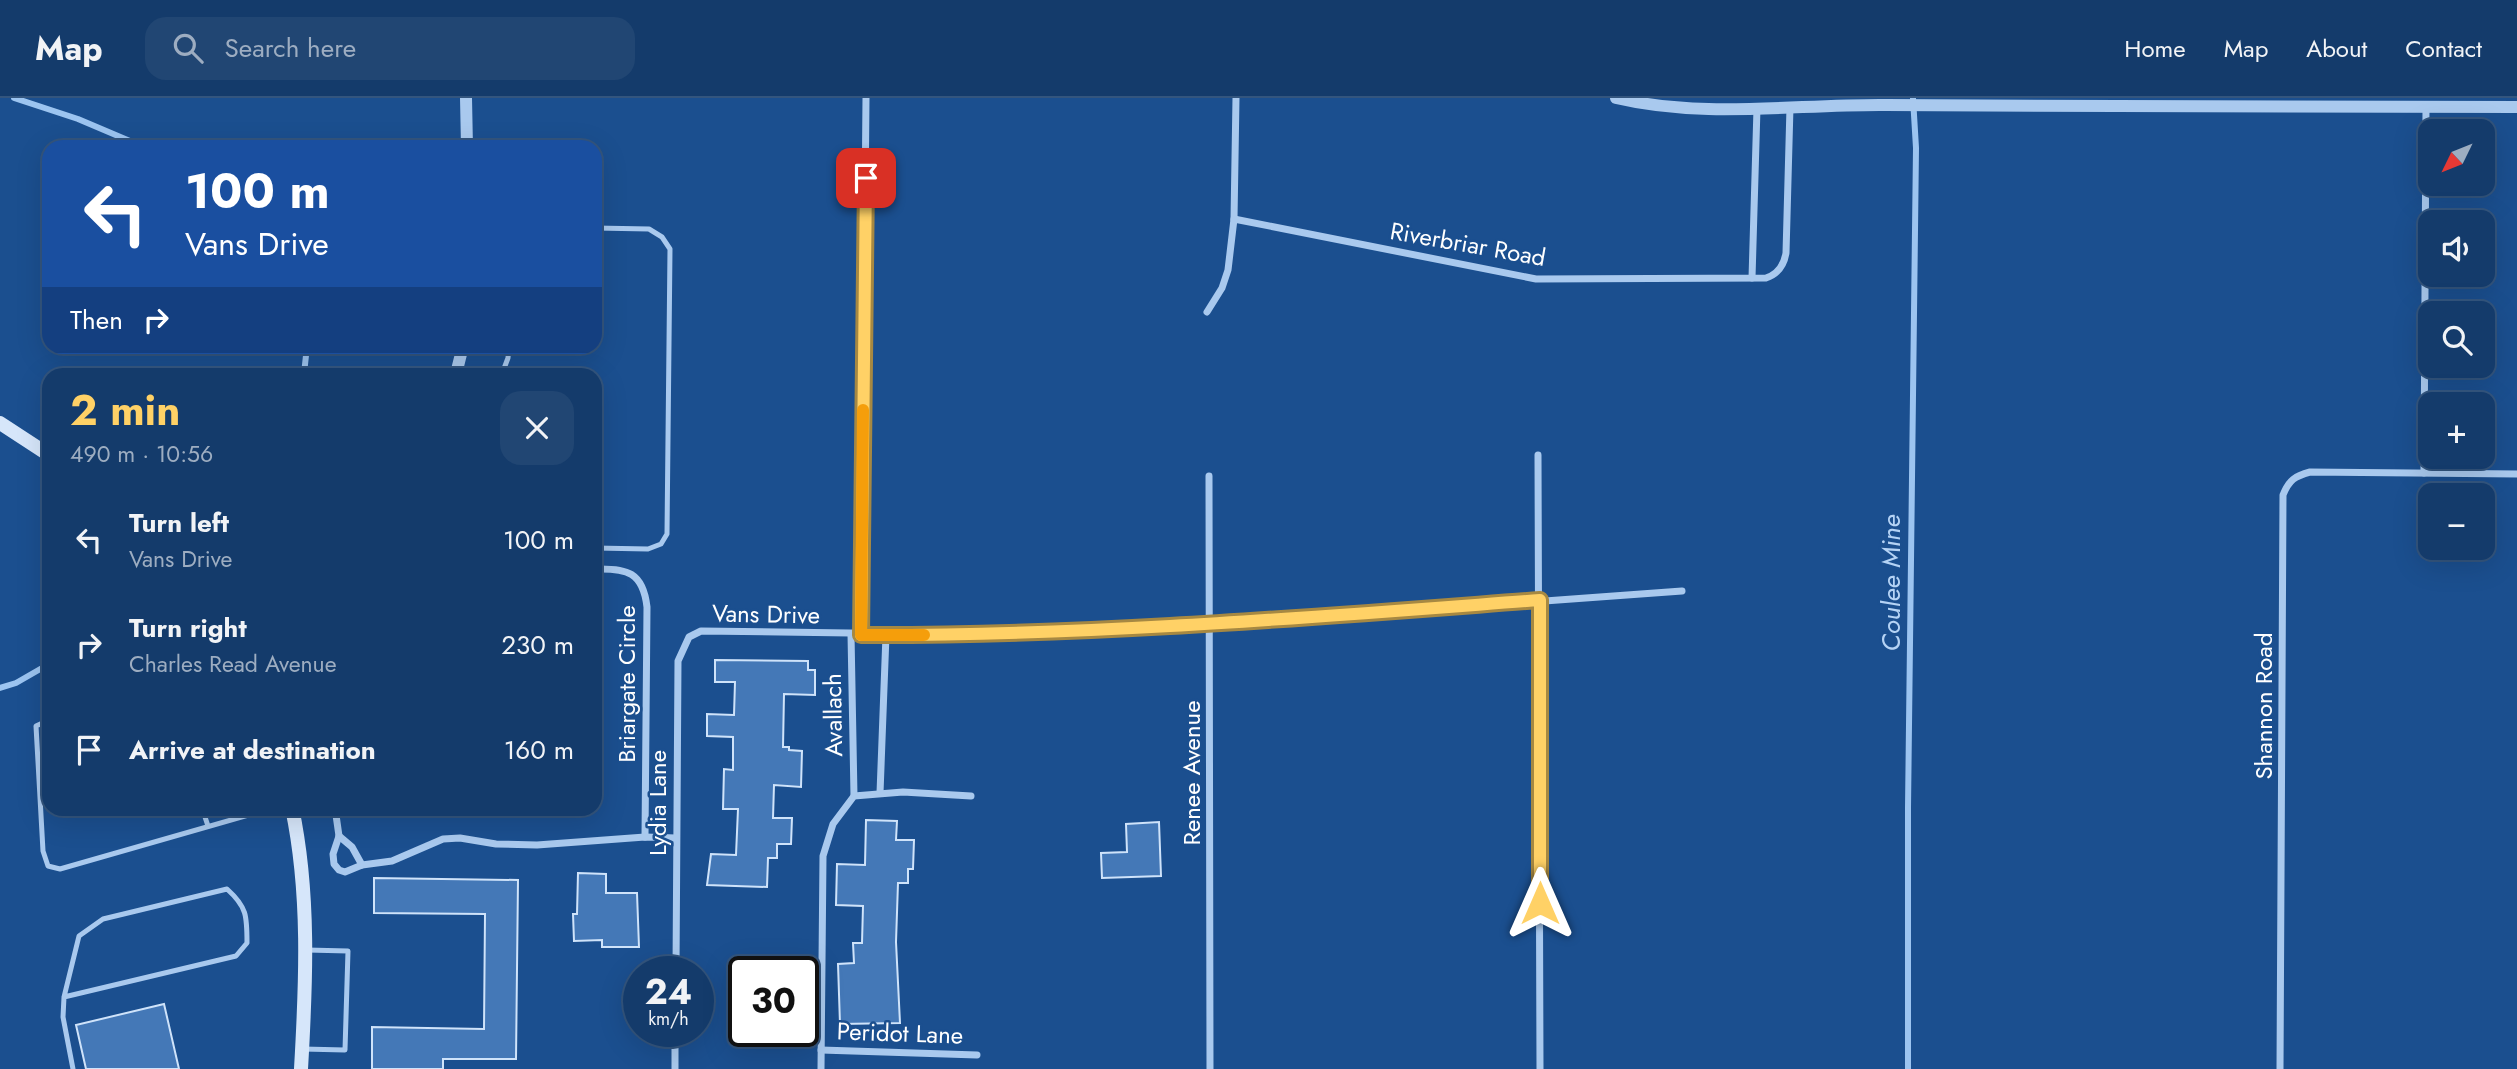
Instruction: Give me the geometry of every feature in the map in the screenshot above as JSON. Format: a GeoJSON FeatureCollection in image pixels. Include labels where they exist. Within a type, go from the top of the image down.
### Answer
{"type":"FeatureCollection","features":[{"type":"Feature","properties":{"kind":"main road"},"geometry":{"type":"LineString","coordinates":[[0,423],[42,450]]}},
{"type":"Feature","properties":{"kind":"main road"},"geometry":{"type":"LineString","coordinates":[[293,816],[300,861],[304,950],[302,1069]]}},
{"type":"Feature","properties":{"kind":"street"},"geometry":{"type":"LineString","coordinates":[[466,98],[467,140]]}},
{"type":"Feature","properties":{"kind":"street"},"geometry":{"type":"LineString","coordinates":[[861,635],[866,98]]}},
{"type":"Feature","properties":{"kind":"street"},"geometry":{"type":"LineString","coordinates":[[1207,312],[1222,288],[1228,270],[1234,219],[1236,98]]}},
{"type":"Feature","properties":{"kind":"street"},"geometry":{"type":"LineString","coordinates":[[1616,98],[1669,107],[1757,103],[1790,107],[1859,104],[2517,107]]}},
{"type":"Feature","properties":{"kind":"street"},"geometry":{"type":"LineString","coordinates":[[1752,278],[1757,103]]}},
{"type":"Feature","properties":{"kind":"street","name":"Riverbriar Road"},"geometry":{"type":"LineString","coordinates":[[1234,219],[1536,279],[1766,278],[1779,270],[1786,253],[1790,107]]}},
{"type":"Feature","properties":{"kind":"street"},"geometry":{"type":"LineString","coordinates":[[2424,473],[2426,107]]}},
{"type":"Feature","properties":{"kind":"street"},"geometry":{"type":"LineString","coordinates":[[1538,455],[1540,1069]]}},
{"type":"Feature","properties":{"kind":"street","name":"Shannon Road"},"geometry":{"type":"LineString","coordinates":[[2280,1069],[2283,495],[2292,479],[2310,472],[2517,474]]}},
{"type":"Feature","properties":{"kind":"street","name":"Renee Avenue"},"geometry":{"type":"LineString","coordinates":[[1209,476],[1210,1069]]}},
{"type":"Feature","properties":{"kind":"street","name":"Briargate Circle"},"geometry":{"type":"LineString","coordinates":[[602,569],[627,571],[638,579],[646,592],[645,837]]}},
{"type":"Feature","properties":{"kind":"street","name":"Vans Drive"},"geometry":{"type":"LineString","coordinates":[[689,637],[701,631],[991,635],[1211,625],[1682,591]]}},
{"type":"Feature","properties":{"kind":"street","name":"Avallach"},"geometry":{"type":"LineString","coordinates":[[851,634],[854,796]]}},
{"type":"Feature","properties":{"kind":"street","name":"Avallach"},"geometry":{"type":"LineString","coordinates":[[880,793],[886,635]]}},
{"type":"Feature","properties":{"kind":"street","name":"Lydia Lane"},"geometry":{"type":"LineString","coordinates":[[676,956],[678,661],[689,637]]}},
{"type":"Feature","properties":{"kind":"street"},"geometry":{"type":"LineString","coordinates":[[821,1069],[823,856],[833,824],[854,796],[880,793],[971,796]]}},
{"type":"Feature","properties":{"kind":"street"},"geometry":{"type":"LineString","coordinates":[[336,816],[339,836],[334,864],[345,872],[362,865],[392,861],[443,839],[460,838],[496,845],[537,845],[645,837],[676,838]]}},
{"type":"Feature","properties":{"kind":"street"},"geometry":{"type":"LineString","coordinates":[[339,836],[352,847],[362,865]]}},
{"type":"Feature","properties":{"kind":"street"},"geometry":{"type":"LineString","coordinates":[[675,1047],[675,1069]]}},
{"type":"Feature","properties":{"kind":"street","name":"Peridot Lane"},"geometry":{"type":"LineString","coordinates":[[821,1050],[977,1055]]}},
{"type":"Feature","properties":{"kind":"lane"},"geometry":{"type":"LineString","coordinates":[[602,228],[649,229],[662,237],[670,249],[667,534],[662,544],[648,549],[602,548]]}},
{"type":"Feature","properties":{"kind":"lane"},"geometry":{"type":"LineString","coordinates":[[42,724],[37,726],[43,851],[48,866],[60,869],[244,816]]}},
{"type":"Feature","properties":{"kind":"lane"},"geometry":{"type":"LineString","coordinates":[[205,816],[208,826]]}},
{"type":"Feature","properties":{"kind":"lane"},"geometry":{"type":"LineString","coordinates":[[64,998],[236,956],[247,943],[247,923],[241,901],[227,889],[103,919],[79,936],[64,998],[63,1017],[73,1069]]}},
{"type":"Feature","properties":{"kind":"lane"},"geometry":{"type":"LineString","coordinates":[[303,1049],[345,1050],[348,951],[304,950]]}},
{"type":"Feature","properties":{"kind":"building"},"geometry":{"type":"Polygon","coordinates":[[[715,660],[808,661],[808,670],[815,670],[815,695],[784,694],[783,747],[802,751],[801,787],[774,785],[773,818],[792,818],[791,844],[777,844],[777,858],[768,858],[767,887],[707,885],[711,854],[736,855],[738,809],[723,809],[724,769],[733,770],[733,737],[707,736],[707,714],[734,715],[735,682],[715,682],[715,660]]]}},
{"type":"Feature","properties":{"kind":"building"},"geometry":{"type":"Polygon","coordinates":[[[866,820],[897,821],[896,840],[914,840],[913,869],[908,869],[908,883],[898,883],[896,942],[900,1023],[840,1024],[838,964],[854,963],[853,943],[862,943],[863,906],[836,905],[837,864],[865,865],[866,820]]]}},
{"type":"Feature","properties":{"kind":"building"},"geometry":{"type":"Polygon","coordinates":[[[1159,822],[1161,876],[1102,878],[1101,853],[1127,852],[1126,824],[1159,822]]]}},
{"type":"Feature","properties":{"kind":"building"},"geometry":{"type":"Polygon","coordinates":[[[578,873],[606,874],[606,893],[637,893],[639,947],[602,947],[602,940],[574,941],[573,914],[577,914],[578,873]]]}},
{"type":"Feature","properties":{"kind":"building"},"geometry":{"type":"Polygon","coordinates":[[[374,878],[518,880],[516,1059],[443,1059],[443,1069],[372,1069],[372,1027],[484,1029],[485,914],[374,913],[374,878]]]}},
{"type":"Feature","properties":{"kind":"building"},"geometry":{"type":"Polygon","coordinates":[[[164,1004],[179,1069],[86,1069],[76,1025],[164,1004]]]}},
{"type":"Feature","properties":{"kind":"waterway"},"geometry":{"type":"LineString","coordinates":[[14,98],[78,119],[128,140]]}},
{"type":"Feature","properties":{"kind":"waterway","name":"Coulee Mine"},"geometry":{"type":"LineString","coordinates":[[1908,1069],[1908,808],[1916,148],[1913,98]]}},
{"type":"Feature","properties":{"kind":"waterway"},"geometry":{"type":"LineString","coordinates":[[305,368],[306,354]]}},
{"type":"Feature","properties":{"kind":"waterway"},"geometry":{"type":"LineString","coordinates":[[0,688],[16,683],[42,668]]}},
{"type":"Feature","properties":{"kind":"slow traffic"},"geometry":{"type":"LineString","coordinates":[[863,410],[861,635],[924,635]]}},
{"type":"Feature","properties":{"kind":"route"},"geometry":{"type":"LineString","coordinates":[[866,178],[861,635],[991,635],[1211,625],[1540,600],[1540,903]]}}]}
